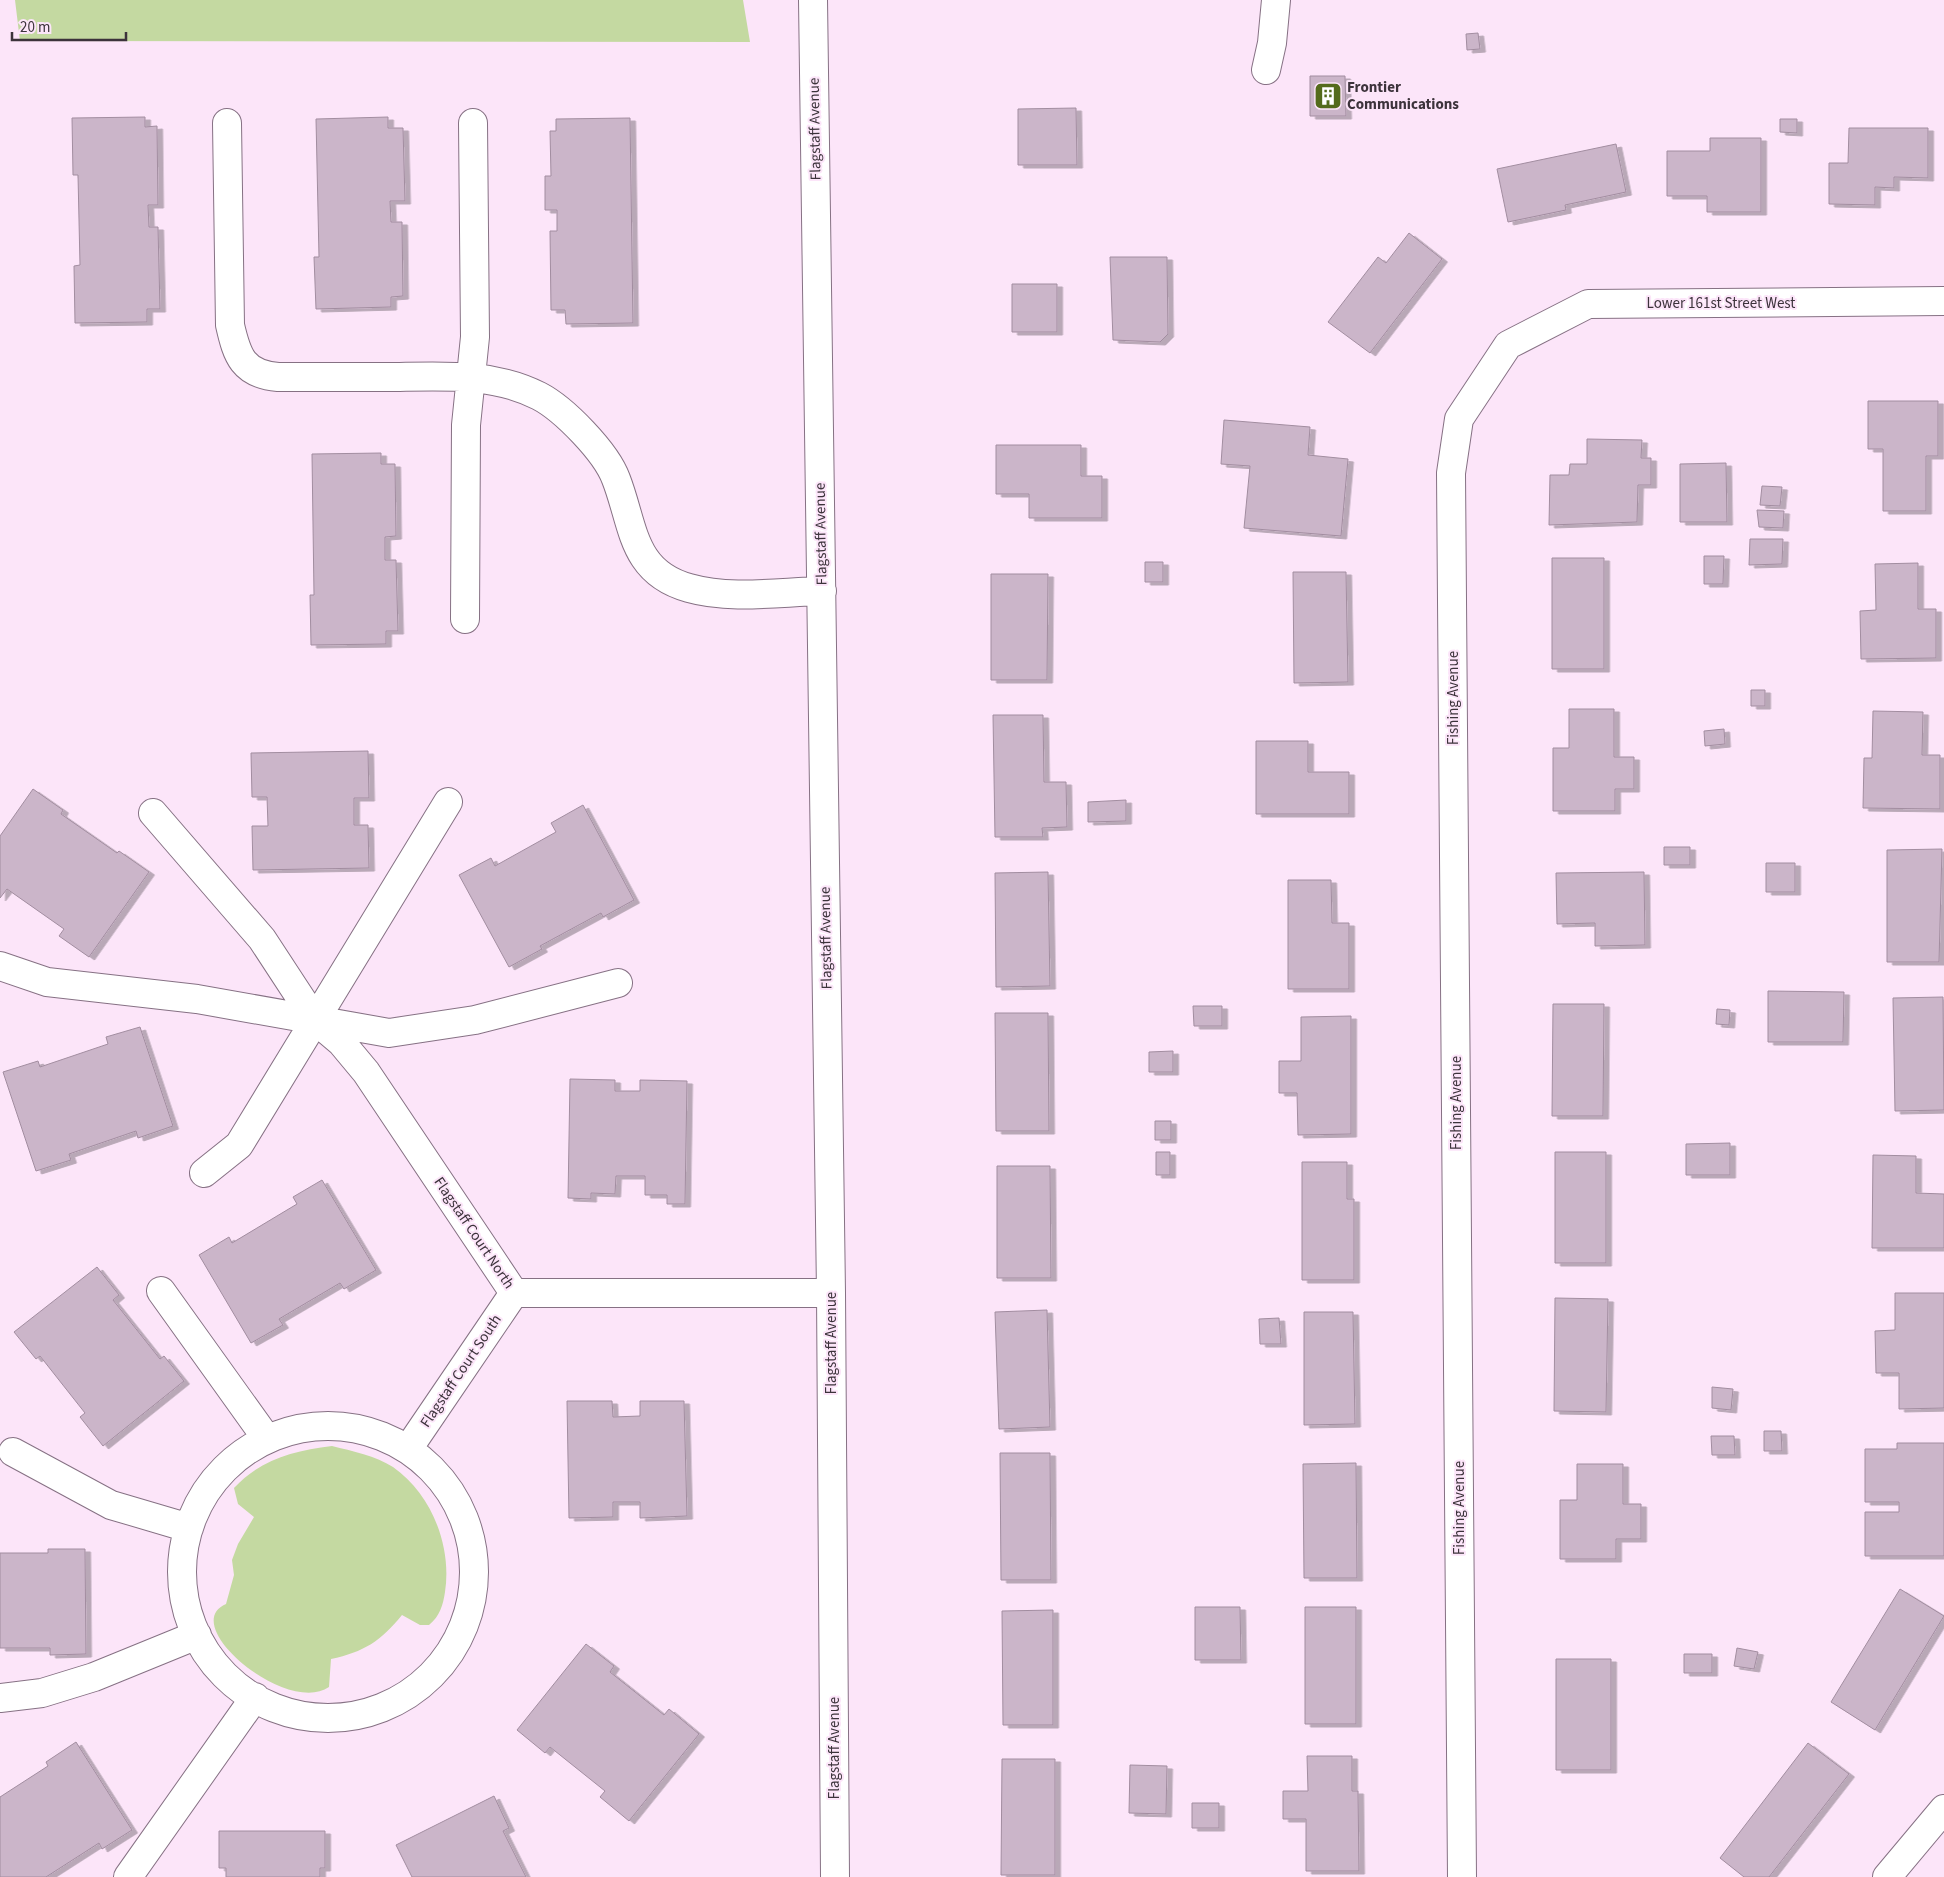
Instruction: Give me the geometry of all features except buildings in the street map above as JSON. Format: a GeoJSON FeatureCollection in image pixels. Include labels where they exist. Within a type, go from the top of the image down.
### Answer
{"type":"FeatureCollection","features":[{"type":"Feature","properties":{"kind":"street","name":"Flagstaff Avenue"},"geometry":{"type":"LineString","coordinates":[[814,0],[830,1293],[835,1877]]}},
{"type":"Feature","properties":{"kind":"street"},"geometry":{"type":"LineString","coordinates":[[1266,70],[1272,42],[1276,0]]}},
{"type":"Feature","properties":{"kind":"street"},"geometry":{"type":"LineString","coordinates":[[227,123],[230,325],[234,345],[244,363],[259,375],[278,377],[470,376],[510,384],[541,397],[571,421],[596,446],[615,477],[635,539],[646,562],[668,579],[689,588],[721,593],[822,591]]}},
{"type":"Feature","properties":{"kind":"street"},"geometry":{"type":"LineString","coordinates":[[465,619],[466,425],[475,337],[473,123]]}},
{"type":"Feature","properties":{"kind":"street","name":"Lower 161st Street West"},"geometry":{"type":"LineString","coordinates":[[1508,345],[1588,304],[1944,301]]}},
{"type":"Feature","properties":{"kind":"street","name":"Fishing Avenue"},"geometry":{"type":"LineString","coordinates":[[1462,1877],[1451,473],[1459,419],[1508,345]]}},
{"type":"Feature","properties":{"kind":"street"},"geometry":{"type":"LineString","coordinates":[[204,1173],[239,1145],[448,802]]}},
{"type":"Feature","properties":{"kind":"street"},"geometry":{"type":"LineString","coordinates":[[153,813],[262,939],[315,1020]]}},
{"type":"Feature","properties":{"kind":"street"},"geometry":{"type":"LineString","coordinates":[[0,966],[47,982],[197,999],[389,1033],[476,1020],[618,983]]}},
{"type":"Feature","properties":{"kind":"street","name":"Flagstaff Court North"},"geometry":{"type":"LineString","coordinates":[[315,1020],[341,1042],[366,1072],[514,1293],[830,1293]]}},
{"type":"Feature","properties":{"kind":"street"},"geometry":{"type":"LineString","coordinates":[[161,1291],[267,1439]]}},
{"type":"Feature","properties":{"kind":"street","name":"Flagstaff Court South"},"geometry":{"type":"LineString","coordinates":[[408,1449],[514,1293]]}},
{"type":"Feature","properties":{"kind":"street"},"geometry":{"type":"LineString","coordinates":[[339,1426],[375,1433],[408,1449],[436,1472],[457,1502],[471,1537],[475,1573],[470,1609],[456,1643],[435,1673],[406,1696],[373,1711],[336,1718],[300,1715],[265,1704],[234,1683],[209,1657],[192,1624],[182,1589],[183,1552],[189,1528],[192,1517],[210,1484],[235,1458],[267,1439],[302,1428],[339,1426]]}},
{"type":"Feature","properties":{"kind":"street"},"geometry":{"type":"LineString","coordinates":[[13,1452],[111,1505],[189,1528]]}},
{"type":"Feature","properties":{"kind":"street"},"geometry":{"type":"LineString","coordinates":[[0,1698],[42,1693],[94,1677],[197,1635]]}},
{"type":"Feature","properties":{"kind":"street"},"geometry":{"type":"LineString","coordinates":[[128,1877],[255,1697]]}},
{"type":"Feature","properties":{"kind":"street"},"geometry":{"type":"LineString","coordinates":[[1887,1877],[1944,1809]]}},
{"type":"Feature","properties":{"kind":"green space"},"geometry":{"type":"Polygon","coordinates":[[[15,0],[743,0],[750,42],[20,41],[15,0]]]}},
{"type":"Feature","properties":{"kind":"green space"},"geometry":{"type":"Polygon","coordinates":[[[332,1446],[364,1454],[386,1463],[407,1478],[419,1492],[436,1523],[442,1540],[445,1557],[445,1592],[440,1610],[436,1618],[429,1625],[420,1625],[402,1615],[387,1632],[371,1644],[353,1653],[331,1659],[329,1687],[311,1693],[288,1689],[265,1679],[243,1664],[226,1647],[216,1630],[215,1615],[226,1604],[234,1575],[232,1560],[238,1544],[254,1517],[238,1504],[234,1488],[255,1470],[278,1458],[332,1446]]]}},
{"type":"Feature","properties":{"kind":"place","name":"Frontier Communications"},"geometry":{"type":"Point","coordinates":[1328,96]}}]}
